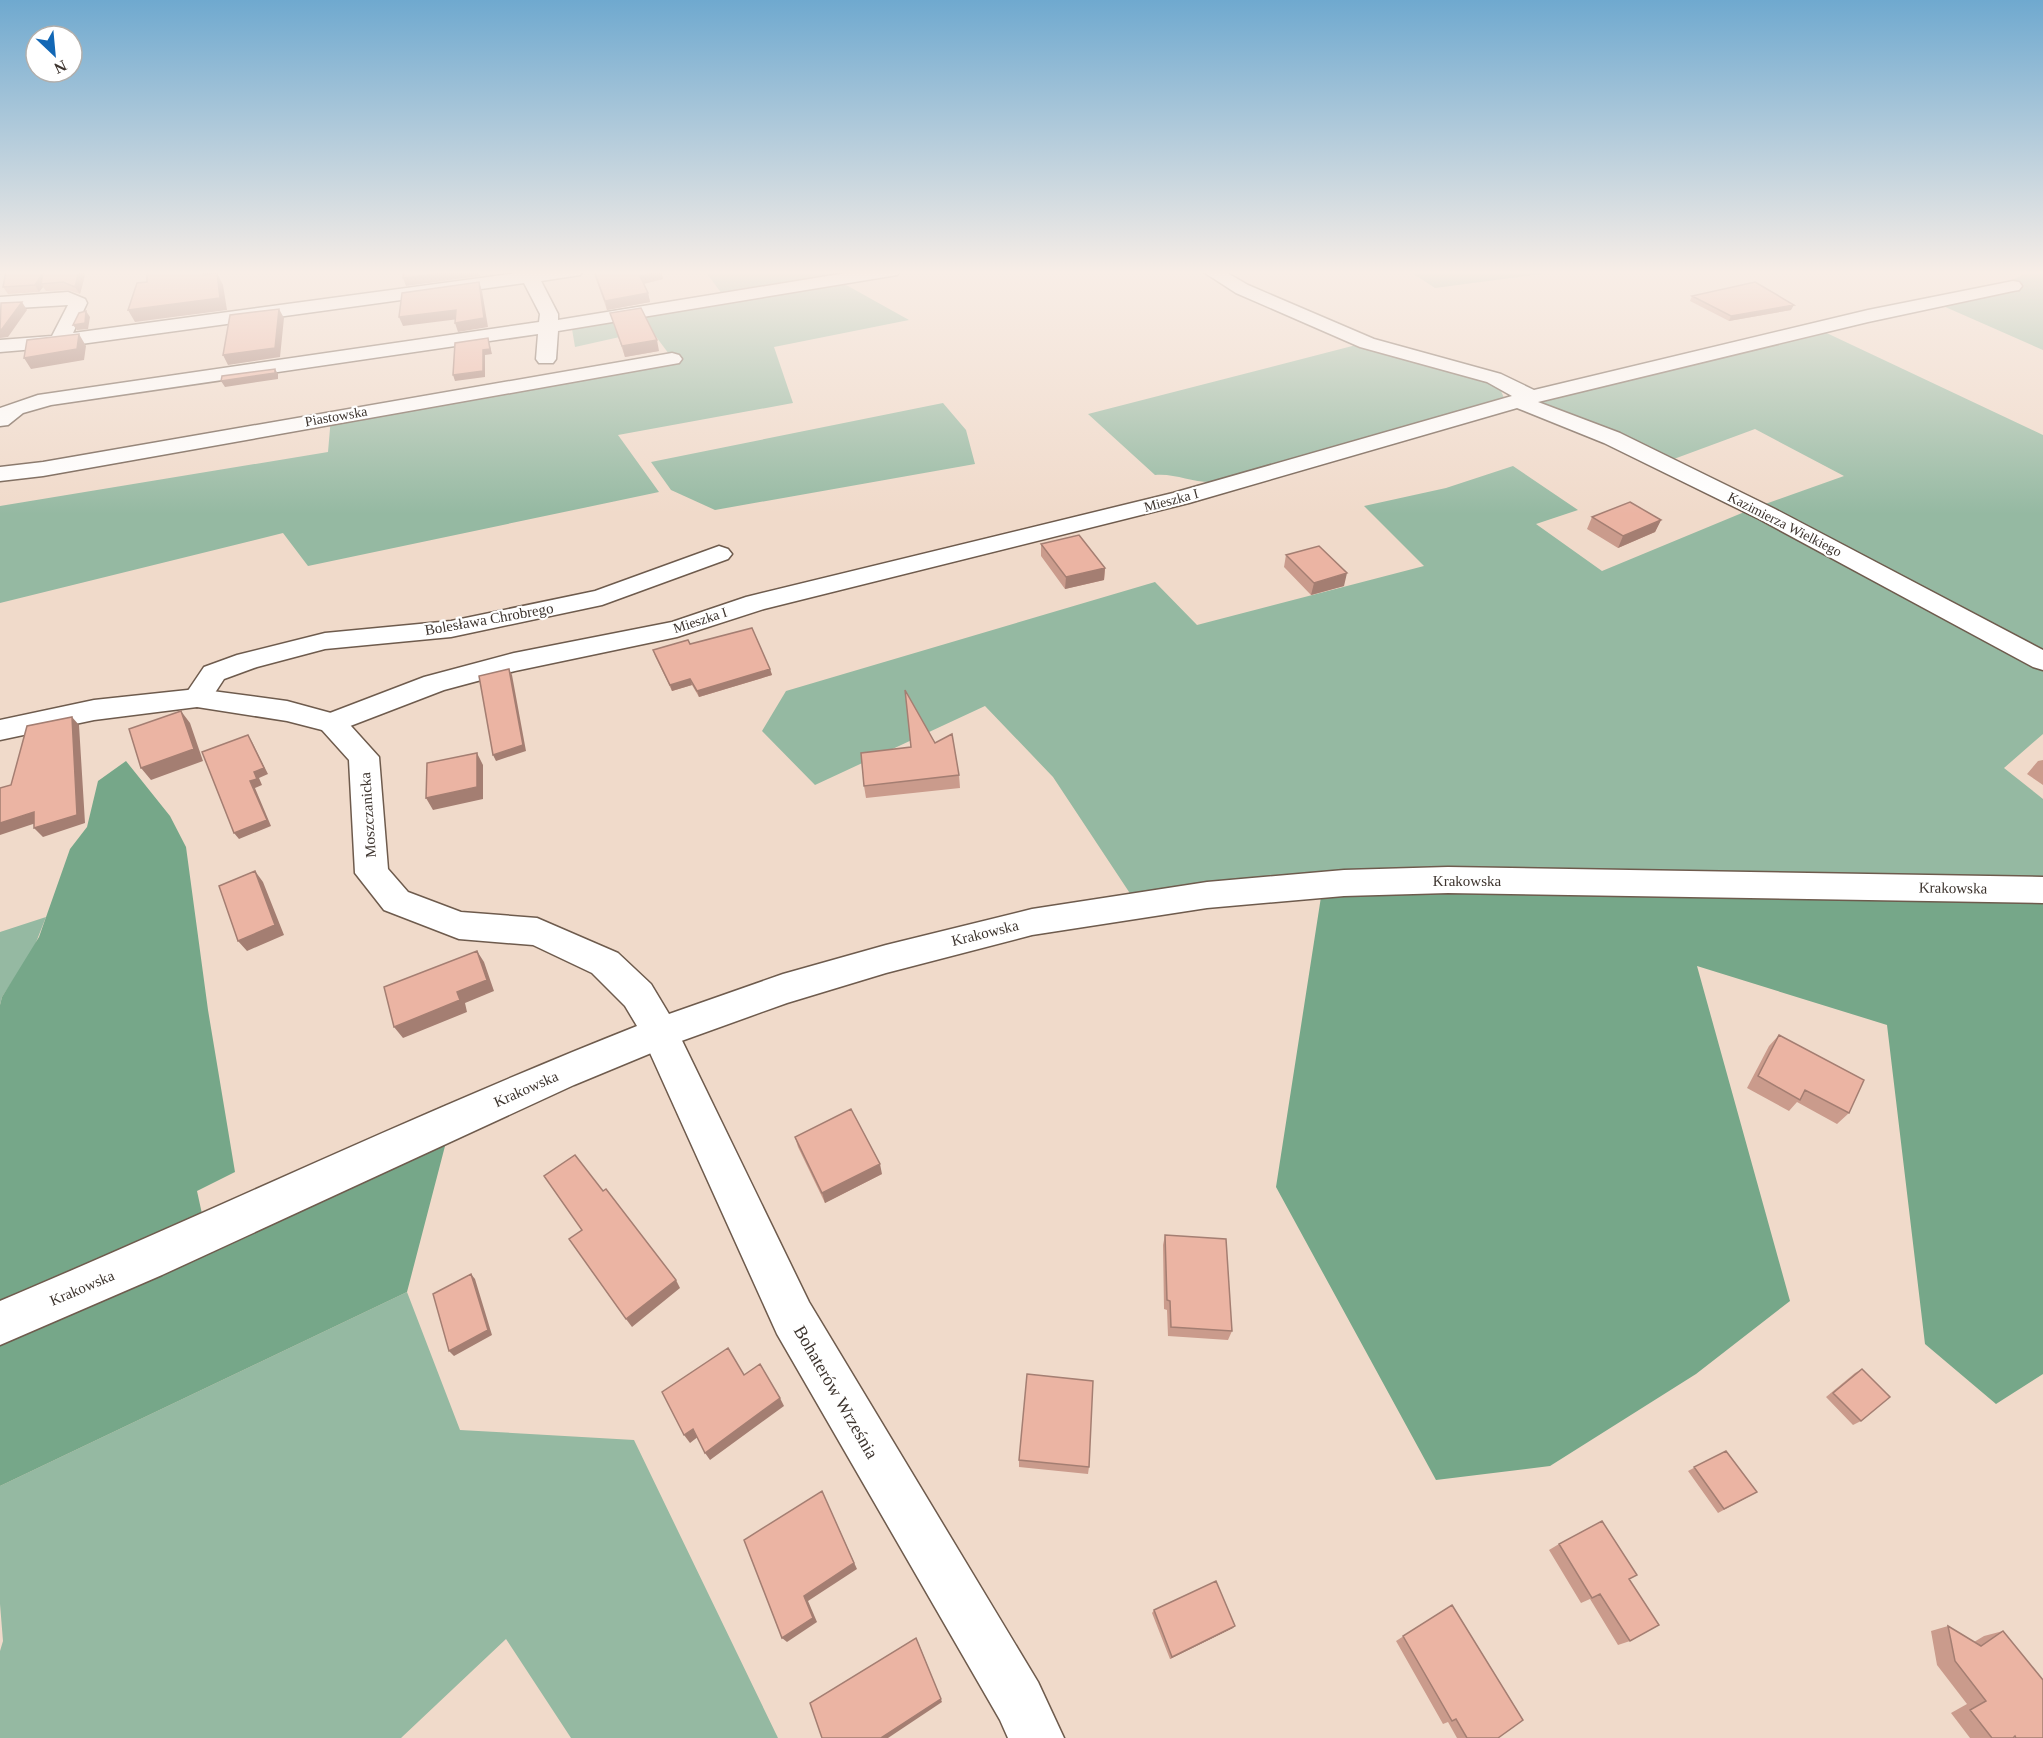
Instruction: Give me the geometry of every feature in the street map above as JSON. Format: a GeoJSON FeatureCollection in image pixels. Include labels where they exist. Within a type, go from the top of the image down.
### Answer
{"type":"FeatureCollection","features":[{"type":"Feature","properties":{"kind":"street"},"geometry":{"type":"LineString","coordinates":[[0,420],[5,412],[34,402],[364,352]]}},
{"type":"Feature","properties":{"kind":"street"},"geometry":{"type":"LineString","coordinates":[[546,358],[547,352]]}},
{"type":"Feature","properties":{"kind":"street","name":"Kazimierza Wielkiego"},"geometry":{"type":"LineString","coordinates":[[1400,352],[1494,378],[1526,399],[1534,408],[1612,438],[1767,514],[2043,661]]}},
{"type":"Feature","properties":{"kind":"street","name":"Mieszka I"},"geometry":{"type":"LineString","coordinates":[[332,723],[434,683],[514,662],[677,629],[754,603],[1181,498],[1526,399],[1717,352]]}},
{"type":"Feature","properties":{"kind":"street","name":"Piastowska"},"geometry":{"type":"LineString","coordinates":[[0,474],[42,470],[331,417],[672,359]]}},
{"type":"Feature","properties":{"kind":"street","name":"Bolesława Chrobrego"},"geometry":{"type":"LineString","coordinates":[[196,698],[214,673],[247,661],[325,640],[451,629],[602,597],[719,554]]}},
{"type":"Feature","properties":{"kind":"street"},"geometry":{"type":"LineString","coordinates":[[0,730],[94,710],[196,698],[287,711],[332,723]]}},
{"type":"Feature","properties":{"kind":"street","name":"Moszczanicka"},"geometry":{"type":"LineString","coordinates":[[332,723],[364,757],[372,873],[396,901],[459,925],[537,932],[605,963],[638,995],[660,1033]]}},
{"type":"Feature","properties":{"kind":"street","name":"Krakowska"},"geometry":{"type":"LineString","coordinates":[[0,1323],[147,1260],[561,1073],[660,1033],[795,986],[886,958],[1032,922],[1137,904],[1270,888],[1448,880],[2043,890]]}},
{"type":"Feature","properties":{"kind":"street","name":"Bohaterów Września"},"geometry":{"type":"LineString","coordinates":[[660,1033],[794,1318],[1019,1701],[1036,1738]]}},
{"type":"Feature","properties":{"kind":"green space"},"geometry":{"type":"Polygon","coordinates":[[[668,352],[776,352],[793,403],[618,435],[659,492],[308,566],[283,533],[0,603],[0,506],[328,452],[331,417],[672,358],[668,352]]]}},
{"type":"Feature","properties":{"kind":"green space"},"geometry":{"type":"Polygon","coordinates":[[[1328,352],[1387,352],[1488,382],[1501,391],[1504,398],[1499,402],[1213,482],[1155,475],[1088,414],[1328,352]]]}},
{"type":"Feature","properties":{"kind":"green space"},"geometry":{"type":"Polygon","coordinates":[[[1716,352],[1867,352],[2043,435],[2043,734],[2004,768],[2043,799],[2043,890],[1448,880],[1137,904],[1053,777],[985,706],[815,785],[762,731],[786,691],[1155,582],[1197,625],[1424,566],[1364,506],[1446,488],[1513,466],[1578,510],[1536,524],[1602,571],[1754,508],[1844,476],[1755,429],[1663,463],[1534,408],[1531,397],[1716,352]]]}},
{"type":"Feature","properties":{"kind":"green space"},"geometry":{"type":"Polygon","coordinates":[[[943,403],[966,430],[975,464],[715,510],[671,490],[651,462],[943,403]]]}},
{"type":"Feature","properties":{"kind":"green space"},"geometry":{"type":"Polygon","coordinates":[[[126,761],[170,816],[186,847],[208,1010],[235,1172],[197,1191],[206,1232],[451,1123],[407,1292],[0,1486],[0,1005],[2,997],[39,937],[70,849],[87,827],[98,781],[126,761]]]}},
{"type":"Feature","properties":{"kind":"green space"},"geometry":{"type":"Polygon","coordinates":[[[1323,884],[2043,890],[2043,1374],[1996,1404],[1925,1344],[1887,1025],[1697,966],[1790,1301],[1696,1374],[1550,1466],[1436,1480],[1276,1187],[1323,884]]]}},
{"type":"Feature","properties":{"kind":"green space"},"geometry":{"type":"Polygon","coordinates":[[[46,917],[33,950],[2,997],[0,1005],[0,932],[46,917]]]}},
{"type":"Feature","properties":{"kind":"green space"},"geometry":{"type":"Polygon","coordinates":[[[407,1292],[460,1430],[634,1440],[778,1738],[571,1738],[506,1639],[401,1738],[0,1738],[0,1651],[3,1641],[0,1604],[0,1486],[407,1292]]]}},
{"type":"Feature","properties":{"kind":"building"},"geometry":{"type":"Polygon","coordinates":[[[25,352],[59,352],[24,358],[25,352]]]}},
{"type":"Feature","properties":{"kind":"building"},"geometry":{"type":"Polygon","coordinates":[[[224,352],[244,352],[223,355],[224,352]]]}},
{"type":"Feature","properties":{"kind":"building"},"geometry":{"type":"Polygon","coordinates":[[[454,352],[483,352],[483,371],[453,375],[454,352]]]}},
{"type":"Feature","properties":{"kind":"building"},"geometry":{"type":"Polygon","coordinates":[[[275,369],[275,373],[221,381],[222,376],[275,369]]]}},
{"type":"Feature","properties":{"kind":"building"},"geometry":{"type":"Polygon","coordinates":[[[1630,502],[1661,520],[1623,536],[1592,517],[1630,502]]]}},
{"type":"Feature","properties":{"kind":"building"},"geometry":{"type":"Polygon","coordinates":[[[1079,535],[1105,568],[1066,577],[1041,544],[1079,535]]]}},
{"type":"Feature","properties":{"kind":"building"},"geometry":{"type":"Polygon","coordinates":[[[1319,546],[1347,573],[1314,583],[1286,555],[1319,546]]]}},
{"type":"Feature","properties":{"kind":"building"},"geometry":{"type":"Polygon","coordinates":[[[752,628],[770,669],[697,691],[690,679],[670,685],[653,650],[688,640],[690,644],[752,628]]]}},
{"type":"Feature","properties":{"kind":"building"},"geometry":{"type":"Polygon","coordinates":[[[509,669],[523,745],[493,755],[479,676],[509,669]]]}},
{"type":"Feature","properties":{"kind":"building"},"geometry":{"type":"Polygon","coordinates":[[[905,690],[935,743],[952,734],[959,775],[864,786],[861,753],[911,747],[905,690]]]}},
{"type":"Feature","properties":{"kind":"building"},"geometry":{"type":"Polygon","coordinates":[[[181,711],[194,749],[141,768],[129,729],[181,711]]]}},
{"type":"Feature","properties":{"kind":"building"},"geometry":{"type":"Polygon","coordinates":[[[72,717],[77,815],[34,828],[34,812],[0,823],[0,788],[11,785],[27,726],[72,717]]]}},
{"type":"Feature","properties":{"kind":"building"},"geometry":{"type":"Polygon","coordinates":[[[248,735],[264,768],[254,772],[257,779],[250,781],[267,820],[234,833],[202,752],[248,735]]]}},
{"type":"Feature","properties":{"kind":"building"},"geometry":{"type":"Polygon","coordinates":[[[477,753],[477,787],[426,798],[427,763],[477,753]]]}},
{"type":"Feature","properties":{"kind":"building"},"geometry":{"type":"Polygon","coordinates":[[[255,871],[275,925],[238,941],[219,886],[255,871]]]}},
{"type":"Feature","properties":{"kind":"building"},"geometry":{"type":"Polygon","coordinates":[[[477,951],[487,980],[457,992],[460,1000],[394,1027],[384,987],[477,951]]]}},
{"type":"Feature","properties":{"kind":"building"},"geometry":{"type":"Polygon","coordinates":[[[1779,1035],[1864,1080],[1849,1113],[1805,1090],[1800,1100],[1758,1076],[1779,1035]]]}},
{"type":"Feature","properties":{"kind":"building"},"geometry":{"type":"Polygon","coordinates":[[[851,1109],[880,1164],[822,1193],[795,1137],[851,1109]]]}},
{"type":"Feature","properties":{"kind":"building"},"geometry":{"type":"Polygon","coordinates":[[[575,1155],[603,1191],[606,1189],[676,1280],[626,1319],[569,1239],[582,1230],[544,1176],[575,1155]]]}},
{"type":"Feature","properties":{"kind":"building"},"geometry":{"type":"Polygon","coordinates":[[[1165,1235],[1226,1239],[1232,1331],[1171,1327],[1170,1301],[1167,1300],[1165,1235]]]}},
{"type":"Feature","properties":{"kind":"building"},"geometry":{"type":"Polygon","coordinates":[[[471,1274],[488,1330],[449,1351],[433,1294],[471,1274]]]}},
{"type":"Feature","properties":{"kind":"building"},"geometry":{"type":"Polygon","coordinates":[[[728,1348],[744,1375],[760,1364],[780,1398],[705,1453],[693,1429],[684,1435],[662,1392],[728,1348]]]}},
{"type":"Feature","properties":{"kind":"building"},"geometry":{"type":"Polygon","coordinates":[[[1862,1369],[1890,1397],[1861,1421],[1833,1393],[1862,1369]]]}},
{"type":"Feature","properties":{"kind":"building"},"geometry":{"type":"Polygon","coordinates":[[[1027,1374],[1093,1381],[1089,1467],[1019,1460],[1027,1374]]]}},
{"type":"Feature","properties":{"kind":"building"},"geometry":{"type":"Polygon","coordinates":[[[1726,1451],[1757,1492],[1724,1509],[1694,1467],[1726,1451]]]}},
{"type":"Feature","properties":{"kind":"building"},"geometry":{"type":"Polygon","coordinates":[[[822,1491],[854,1563],[804,1596],[813,1618],[782,1638],[744,1540],[822,1491]]]}},
{"type":"Feature","properties":{"kind":"building"},"geometry":{"type":"Polygon","coordinates":[[[1602,1521],[1637,1575],[1629,1579],[1659,1625],[1630,1641],[1600,1594],[1592,1598],[1559,1544],[1602,1521]]]}},
{"type":"Feature","properties":{"kind":"building"},"geometry":{"type":"Polygon","coordinates":[[[1216,1581],[1235,1626],[1172,1657],[1154,1610],[1216,1581]]]}},
{"type":"Feature","properties":{"kind":"building"},"geometry":{"type":"Polygon","coordinates":[[[1452,1605],[1523,1720],[1498,1738],[1467,1738],[1456,1719],[1452,1721],[1403,1636],[1452,1605]]]}},
{"type":"Feature","properties":{"kind":"building"},"geometry":{"type":"Polygon","coordinates":[[[1948,1626],[1981,1646],[2003,1631],[2043,1680],[2043,1738],[2016,1738],[2015,1736],[2013,1738],[1992,1738],[1970,1710],[1986,1701],[1955,1661],[1948,1626]]]}},
{"type":"Feature","properties":{"kind":"building"},"geometry":{"type":"Polygon","coordinates":[[[916,1638],[941,1699],[881,1738],[822,1738],[810,1703],[916,1638]]]}}]}
